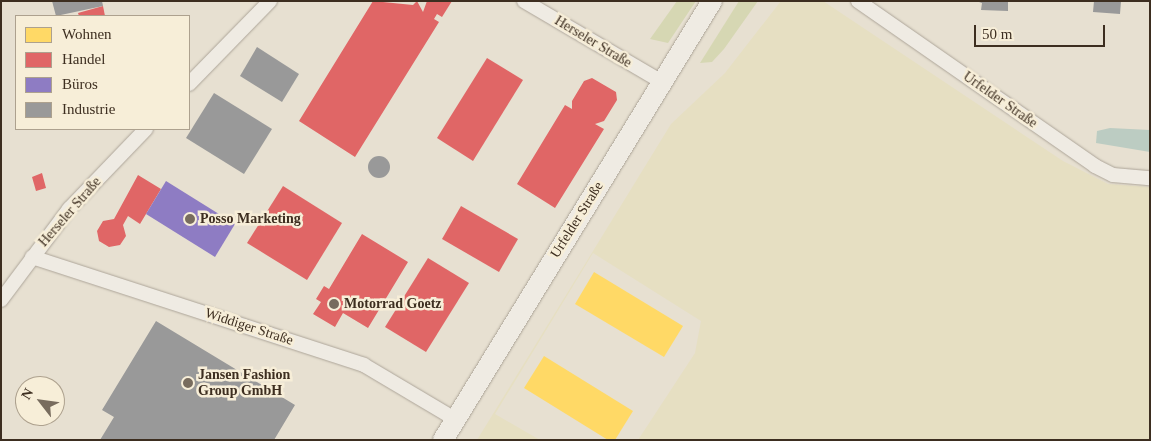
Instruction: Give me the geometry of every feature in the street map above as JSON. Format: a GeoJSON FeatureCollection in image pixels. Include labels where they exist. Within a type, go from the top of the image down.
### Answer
{"type":"FeatureCollection","features":[{"type":"Feature","properties":{"kind":"main road","name":"Urfelder Straße"},"geometry":{"type":"LineString","coordinates":[[443,440],[712,1]]}},
{"type":"Feature","properties":{"kind":"street"},"geometry":{"type":"LineString","coordinates":[[190,83],[270,1]]}},
{"type":"Feature","properties":{"kind":"street","name":"Herseler Straße"},"geometry":{"type":"LineString","coordinates":[[524,1],[662,82]]}},
{"type":"Feature","properties":{"kind":"street","name":"Urfelder Straße"},"geometry":{"type":"LineString","coordinates":[[858,1],[1095,166],[1113,175],[1150,178]]}},
{"type":"Feature","properties":{"kind":"street","name":"Herseler Straße"},"geometry":{"type":"LineString","coordinates":[[1,300],[69,209],[145,130]]}},
{"type":"Feature","properties":{"kind":"street","name":"Widdiger Straße"},"geometry":{"type":"LineString","coordinates":[[32,257],[364,364],[455,419]]}},
{"type":"Feature","properties":{"kind":"shaded area"},"geometry":{"type":"Polygon","coordinates":[[[781,1],[823,1],[1063,161],[1108,184],[1150,187],[1150,440],[638,440],[695,353],[701,321],[593,253],[495,414],[540,440],[477,440],[671,124],[725,73],[781,1]]]}},
{"type":"Feature","properties":{"kind":"shaded area"},"geometry":{"type":"Polygon","coordinates":[[[1110,128],[1150,130],[1150,152],[1096,143],[1097,131],[1110,128]]]}},
{"type":"Feature","properties":{"kind":"green space"},"geometry":{"type":"Polygon","coordinates":[[[677,1],[696,1],[668,43],[650,39],[677,1]]]}},
{"type":"Feature","properties":{"kind":"green space"},"geometry":{"type":"Polygon","coordinates":[[[739,1],[758,1],[724,49],[712,62],[700,63],[739,1]]]}},
{"type":"Feature","properties":{"kind":"building: Wohnen"},"geometry":{"type":"Polygon","coordinates":[[[594,272],[683,326],[664,357],[575,304],[594,272]]]}},
{"type":"Feature","properties":{"kind":"building: Wohnen"},"geometry":{"type":"Polygon","coordinates":[[[544,356],[633,411],[615,440],[608,440],[524,388],[544,356]]]}},
{"type":"Feature","properties":{"kind":"building: Handel"},"geometry":{"type":"Polygon","coordinates":[[[373,1],[413,5],[417,1],[423,12],[427,1],[452,1],[442,17],[437,14],[434,19],[439,22],[355,157],[299,121],[373,1]]]}},
{"type":"Feature","properties":{"kind":"building: Handel"},"geometry":{"type":"Polygon","coordinates":[[[103,6],[105,15],[79,15],[78,13],[103,6]]]}},
{"type":"Feature","properties":{"kind":"building: Handel"},"geometry":{"type":"Polygon","coordinates":[[[487,58],[523,80],[473,161],[437,138],[487,58]]]}},
{"type":"Feature","properties":{"kind":"building: Handel"},"geometry":{"type":"Polygon","coordinates":[[[592,78],[616,92],[617,100],[604,121],[595,124],[604,129],[555,208],[517,184],[565,105],[572,109],[572,101],[584,81],[592,78]]]}},
{"type":"Feature","properties":{"kind":"building: Handel"},"geometry":{"type":"Polygon","coordinates":[[[42,173],[46,188],[36,191],[32,177],[42,173]]]}},
{"type":"Feature","properties":{"kind":"building: Handel"},"geometry":{"type":"Polygon","coordinates":[[[138,175],[161,189],[140,224],[128,216],[123,225],[126,236],[120,245],[109,247],[99,241],[97,231],[103,221],[114,219],[138,175]]]}},
{"type":"Feature","properties":{"kind":"building: Handel"},"geometry":{"type":"Polygon","coordinates":[[[283,186],[342,223],[307,280],[247,243],[283,186]]]}},
{"type":"Feature","properties":{"kind":"building: Handel"},"geometry":{"type":"Polygon","coordinates":[[[461,206],[518,239],[499,272],[442,239],[461,206]]]}},
{"type":"Feature","properties":{"kind":"building: Handel"},"geometry":{"type":"Polygon","coordinates":[[[362,234],[408,262],[368,328],[343,313],[335,327],[313,314],[321,302],[316,299],[324,286],[329,289],[362,234]]]}},
{"type":"Feature","properties":{"kind":"building: Handel"},"geometry":{"type":"Polygon","coordinates":[[[428,258],[469,283],[426,352],[385,327],[428,258]]]}},
{"type":"Feature","properties":{"kind":"building: Büros","name":"Posso Marketing"},"geometry":{"type":"Polygon","coordinates":[[[166,181],[235,224],[215,257],[146,214],[166,181]]]}},
{"type":"Feature","properties":{"kind":"building: Industrie"},"geometry":{"type":"Polygon","coordinates":[[[52,1],[102,1],[103,6],[56,15],[52,1]]]}},
{"type":"Feature","properties":{"kind":"building: Industrie"},"geometry":{"type":"Polygon","coordinates":[[[976,1],[1008,1],[1008,11],[981,10],[982,3],[976,1]]]}},
{"type":"Feature","properties":{"kind":"building: Industrie"},"geometry":{"type":"Polygon","coordinates":[[[1094,1],[1121,1],[1120,14],[1093,12],[1094,1]]]}},
{"type":"Feature","properties":{"kind":"building: Industrie"},"geometry":{"type":"Polygon","coordinates":[[[257,47],[299,74],[282,102],[240,76],[257,47]]]}},
{"type":"Feature","properties":{"kind":"building: Industrie"},"geometry":{"type":"Polygon","coordinates":[[[214,93],[272,129],[244,174],[186,138],[214,93]]]}},
{"type":"Feature","properties":{"kind":"building: Industrie"},"geometry":{"type":"Polygon","coordinates":[[[379,156],[387,159],[390,167],[387,175],[379,178],[371,175],[368,167],[371,159],[379,156]]]}},
{"type":"Feature","properties":{"kind":"building: Industrie","name":"Jansen Fashion Group GmbH"},"geometry":{"type":"Polygon","coordinates":[[[156,321],[295,405],[274,440],[100,440],[114,417],[102,410],[156,321]]]}},
{"type":"Feature","properties":{"kind":"place","name":"Posso Marketing"},"geometry":{"type":"Point","coordinates":[190,219]}},
{"type":"Feature","properties":{"kind":"place","name":"Motorrad Goetz"},"geometry":{"type":"Point","coordinates":[334,304]}},
{"type":"Feature","properties":{"kind":"place","name":"Jansen Fashion Group GmbH"},"geometry":{"type":"Point","coordinates":[188,383]}}]}
